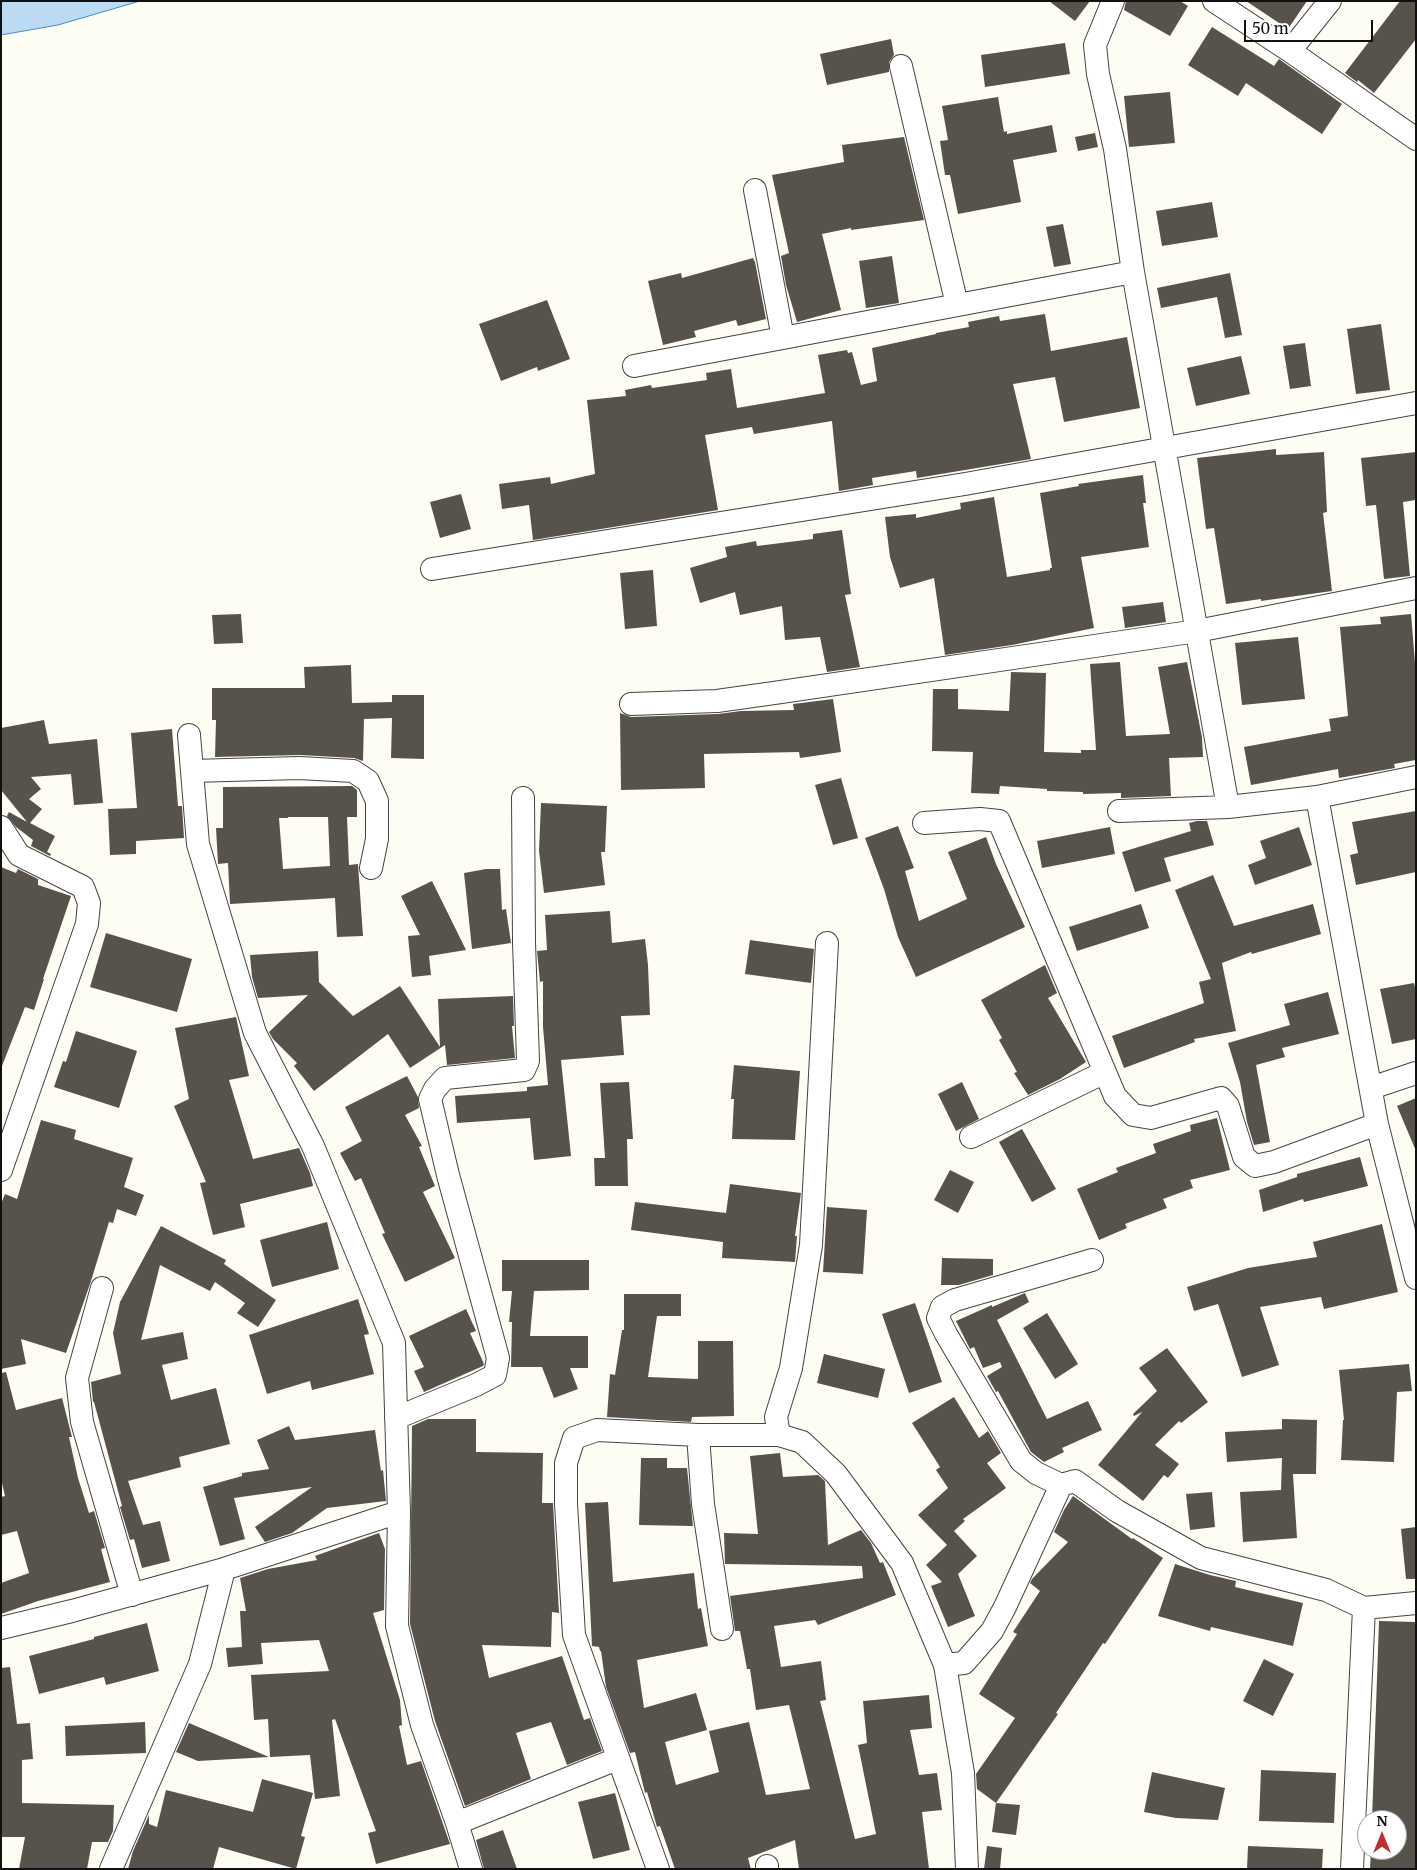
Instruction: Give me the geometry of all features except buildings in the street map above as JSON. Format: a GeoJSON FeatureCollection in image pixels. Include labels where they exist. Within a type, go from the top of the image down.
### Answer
{"type":"FeatureCollection","features":[{"type":"Feature","properties":{"kind":"street"},"geometry":{"type":"LineString","coordinates":[[1112,1],[1095,45],[1098,74],[1115,149],[1132,272],[1165,447],[1228,807]]}},
{"type":"Feature","properties":{"kind":"street"},"geometry":{"type":"LineString","coordinates":[[1214,1],[1290,51],[1416,139]]}},
{"type":"Feature","properties":{"kind":"street"},"geometry":{"type":"LineString","coordinates":[[1290,51],[1330,1]]}},
{"type":"Feature","properties":{"kind":"street"},"geometry":{"type":"LineString","coordinates":[[901,66],[957,305]]}},
{"type":"Feature","properties":{"kind":"street"},"geometry":{"type":"LineString","coordinates":[[755,190],[783,338]]}},
{"type":"Feature","properties":{"kind":"street"},"geometry":{"type":"LineString","coordinates":[[634,366],[1132,272]]}},
{"type":"Feature","properties":{"kind":"street"},"geometry":{"type":"LineString","coordinates":[[432,569],[965,484],[1416,403]]}},
{"type":"Feature","properties":{"kind":"street"},"geometry":{"type":"LineString","coordinates":[[631,704],[717,701],[774,694],[1197,631],[1416,588]]}},
{"type":"Feature","properties":{"kind":"street"},"geometry":{"type":"LineString","coordinates":[[189,735],[198,844],[255,1033],[313,1146],[394,1343],[399,1512],[397,1626],[422,1726],[457,1823],[471,1869]]}},
{"type":"Feature","properties":{"kind":"street"},"geometry":{"type":"LineString","coordinates":[[192,771],[299,768],[353,771],[368,781],[377,800],[377,838],[371,868]]}},
{"type":"Feature","properties":{"kind":"street"},"geometry":{"type":"LineString","coordinates":[[1119,811],[1228,807],[1317,796],[1416,777]]}},
{"type":"Feature","properties":{"kind":"street"},"geometry":{"type":"LineString","coordinates":[[1317,796],[1377,1124],[1414,1265]]}},
{"type":"Feature","properties":{"kind":"street"},"geometry":{"type":"LineString","coordinates":[[396,1418],[495,1375],[498,1358],[448,1175],[430,1099],[435,1089],[445,1078],[524,1070],[528,1061],[524,942],[523,798]]}},
{"type":"Feature","properties":{"kind":"street"},"geometry":{"type":"LineString","coordinates":[[924,823],[980,819],[999,821],[1115,1096],[1132,1115],[1151,1118],[1221,1098],[1228,1106],[1244,1157],[1255,1166],[1274,1162],[1377,1124]]}},
{"type":"Feature","properties":{"kind":"street"},"geometry":{"type":"LineString","coordinates":[[1,826],[19,854],[83,887],[89,903],[87,924],[1,1169]]}},
{"type":"Feature","properties":{"kind":"street"},"geometry":{"type":"LineString","coordinates":[[779,1435],[776,1417],[791,1368],[811,1245],[827,943]]}},
{"type":"Feature","properties":{"kind":"street"},"geometry":{"type":"LineString","coordinates":[[971,1137],[1105,1072]]}},
{"type":"Feature","properties":{"kind":"street"},"geometry":{"type":"LineString","coordinates":[[1371,1088],[1416,1073]]}},
{"type":"Feature","properties":{"kind":"street"},"geometry":{"type":"LineString","coordinates":[[1092,1260],[954,1300],[942,1307],[938,1318],[1021,1461],[1036,1473],[1061,1485],[1075,1481],[1117,1511],[1201,1558],[1326,1590],[1364,1608],[1416,1603]]}},
{"type":"Feature","properties":{"kind":"street"},"geometry":{"type":"LineString","coordinates":[[102,1288],[77,1378],[82,1422],[132,1595]]}},
{"type":"Feature","properties":{"kind":"street"},"geometry":{"type":"LineString","coordinates":[[658,1869],[574,1636],[566,1504],[566,1463],[574,1438],[597,1430],[698,1435],[779,1435],[802,1442],[836,1474],[902,1563],[945,1665],[963,1773],[967,1869]]}},
{"type":"Feature","properties":{"kind":"street"},"geometry":{"type":"LineString","coordinates":[[698,1435],[703,1504],[722,1630]]}},
{"type":"Feature","properties":{"kind":"street"},"geometry":{"type":"LineString","coordinates":[[945,1665],[964,1663],[992,1631],[1061,1485]]}},
{"type":"Feature","properties":{"kind":"street"},"geometry":{"type":"LineString","coordinates":[[1,1628],[72,1612],[224,1569],[399,1512]]}},
{"type":"Feature","properties":{"kind":"street"},"geometry":{"type":"LineString","coordinates":[[111,1869],[200,1664],[224,1569]]}},
{"type":"Feature","properties":{"kind":"street"},"geometry":{"type":"LineString","coordinates":[[1352,1869],[1364,1608]]}},
{"type":"Feature","properties":{"kind":"street"},"geometry":{"type":"LineString","coordinates":[[457,1823],[617,1759]]}},
{"type":"Feature","properties":{"kind":"water"},"geometry":{"type":"Polygon","coordinates":[[[1,1],[140,1],[58,25],[1,35],[1,1]]]}}]}
